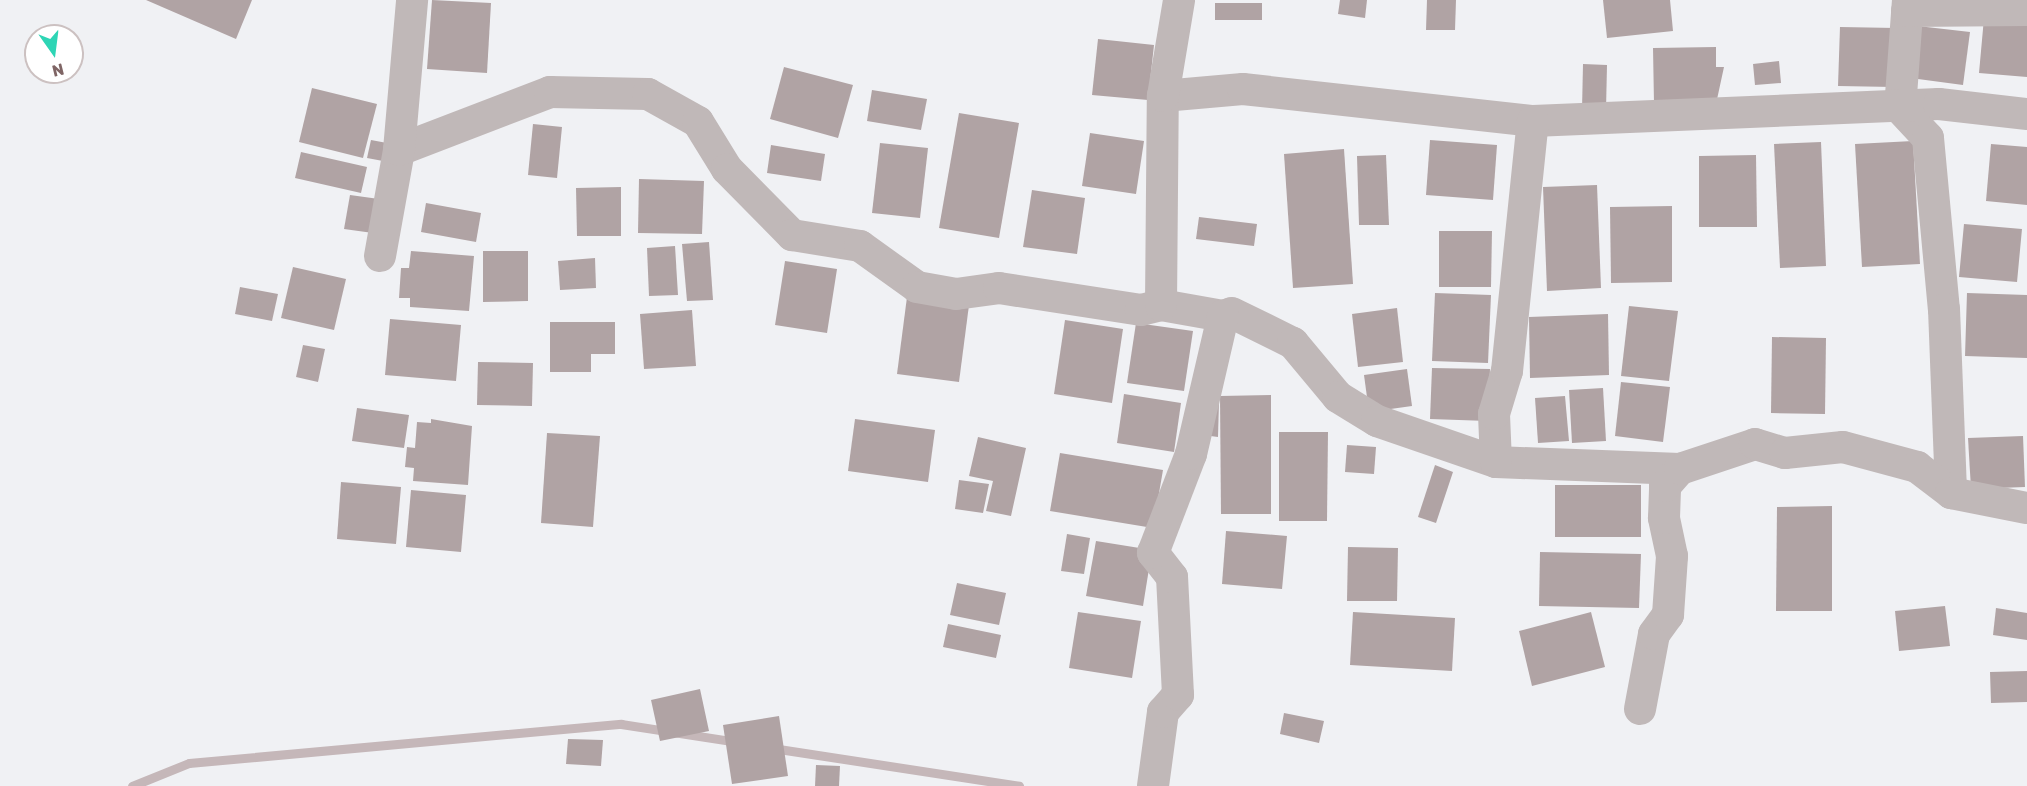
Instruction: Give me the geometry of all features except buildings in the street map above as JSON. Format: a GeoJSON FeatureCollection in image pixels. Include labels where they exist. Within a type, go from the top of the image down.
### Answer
{"type":"FeatureCollection","features":[{"type":"Feature","properties":{"kind":"street"},"geometry":{"type":"LineString","coordinates":[[380,256],[399,150],[412,0]]}},
{"type":"Feature","properties":{"kind":"street"},"geometry":{"type":"LineString","coordinates":[[1161,305],[1163,96],[1179,0]]}},
{"type":"Feature","properties":{"kind":"street"},"geometry":{"type":"LineString","coordinates":[[1951,493],[1944,309],[1928,138],[1899,108],[1907,5],[2027,10]]}},
{"type":"Feature","properties":{"kind":"street"},"geometry":{"type":"LineString","coordinates":[[1163,96],[1243,89],[1533,121],[1899,108],[1939,104],[2027,114]]}},
{"type":"Feature","properties":{"kind":"street"},"geometry":{"type":"LineString","coordinates":[[399,150],[550,92],[648,94],[698,122],[727,169],[792,236],[861,246],[917,287],[956,294],[999,288],[1141,309],[1161,305],[1223,316],[1232,313],[1293,343],[1338,397],[1377,421],[1496,462],[1680,469],[1755,444],[1785,453],[1843,447],[1917,467],[1951,493],[2027,508]]}},
{"type":"Feature","properties":{"kind":"street"},"geometry":{"type":"LineString","coordinates":[[1496,462],[1494,414],[1507,371],[1533,121]]}},
{"type":"Feature","properties":{"kind":"street"},"geometry":{"type":"LineString","coordinates":[[1154,786],[1163,712],[1178,694],[1172,577],[1153,553],[1191,454],[1223,316]]}},
{"type":"Feature","properties":{"kind":"street"},"geometry":{"type":"LineString","coordinates":[[1640,709],[1654,634],[1668,615],[1672,556],[1664,518],[1665,486],[1680,469]]}},
{"type":"Feature","properties":{"kind":"waterway"},"geometry":{"type":"LineString","coordinates":[[132,786],[189,763],[621,724],[737,742]]}},
{"type":"Feature","properties":{"kind":"waterway"},"geometry":{"type":"LineString","coordinates":[[772,748],[1019,786]]}}]}
